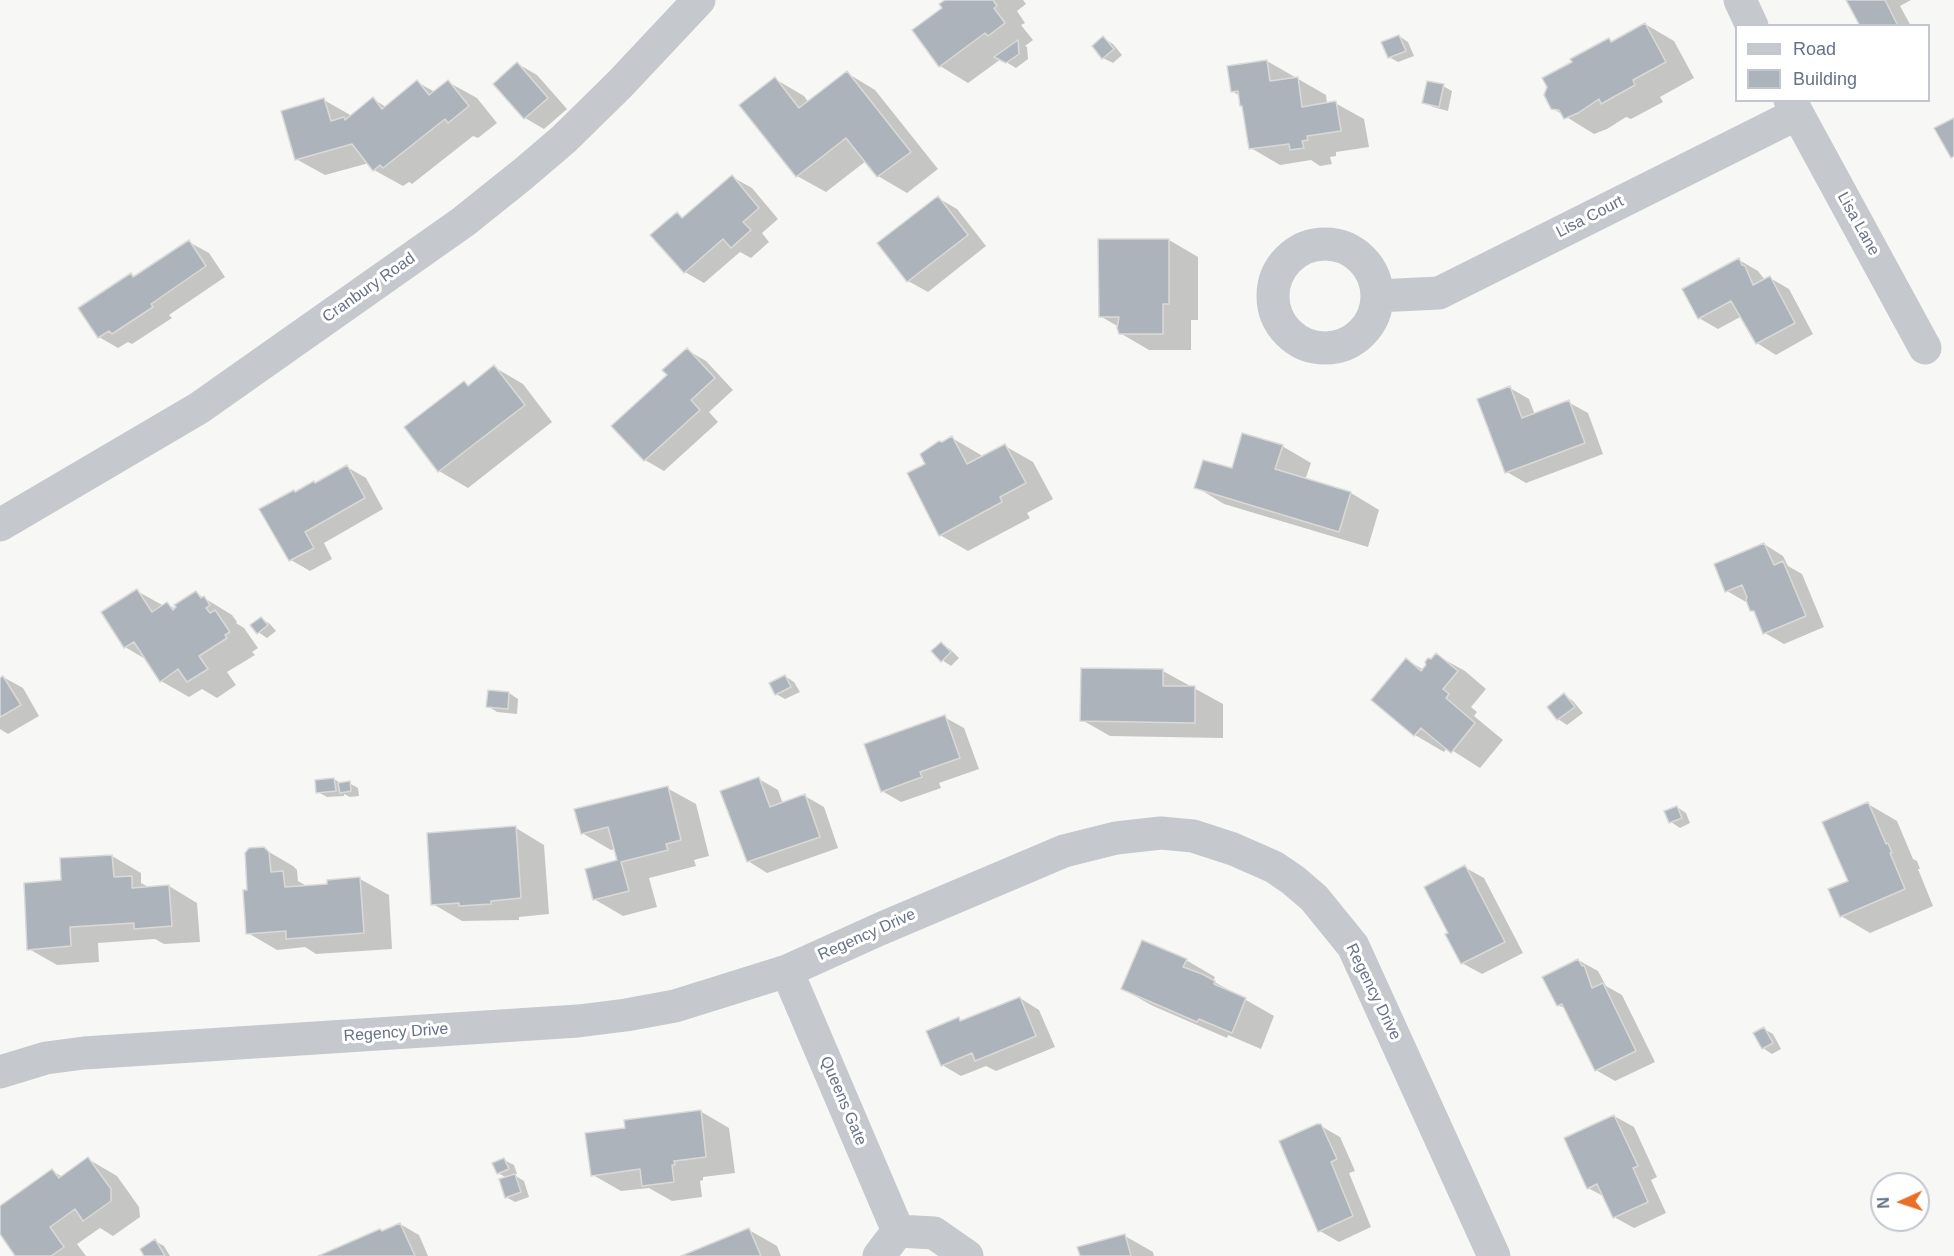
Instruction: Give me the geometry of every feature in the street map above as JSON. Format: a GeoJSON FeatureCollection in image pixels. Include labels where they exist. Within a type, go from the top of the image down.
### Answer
{"type":"FeatureCollection","features":[{"type":"Feature","properties":{"kind":"street","name":"Cranbury Road"},"geometry":{"type":"LineString","coordinates":[[0,525],[199,408],[463,222],[564,139],[620,84],[699,0]]}},
{"type":"Feature","properties":{"kind":"street"},"geometry":{"type":"LineString","coordinates":[[1740,0],[1751,24]]}},
{"type":"Feature","properties":{"kind":"street","name":"Lisa Court"},"geometry":{"type":"LineString","coordinates":[[1377,296],[1439,293],[1794,107]]}},
{"type":"Feature","properties":{"kind":"street","name":"Lisa Lane"},"geometry":{"type":"LineString","coordinates":[[1794,107],[1925,348]]}},
{"type":"Feature","properties":{"kind":"street","name":"Regency Drive"},"geometry":{"type":"LineString","coordinates":[[0,1072],[46,1058],[84,1053],[578,1021],[626,1015],[685,1003],[787,971],[880,928],[1064,851],[1116,838],[1161,833],[1193,836],[1233,849],[1274,867],[1293,880],[1314,898],[1353,946],[1494,1256]]}},
{"type":"Feature","properties":{"kind":"street","name":"Queens Gate"},"geometry":{"type":"LineString","coordinates":[[787,971],[889,1244],[934,1233],[967,1256]]}},
{"type":"Feature","properties":{"kind":"building"},"geometry":{"type":"Polygon","coordinates":[[[945,0],[993,0],[997,6],[994,8],[1005,23],[988,36],[985,33],[939,67],[912,30],[942,8],[939,4],[945,0]]]}},
{"type":"Feature","properties":{"kind":"building"},"geometry":{"type":"Polygon","coordinates":[[[1846,0],[1885,0],[1897,24],[1859,24],[1846,0]]]}},
{"type":"Feature","properties":{"kind":"building"},"geometry":{"type":"Polygon","coordinates":[[[1645,23],[1666,62],[1633,80],[1635,85],[1601,104],[1599,99],[1564,119],[1559,110],[1551,109],[1544,95],[1547,87],[1542,78],[1572,62],[1570,59],[1609,38],[1611,42],[1645,23]]]}},
{"type":"Feature","properties":{"kind":"building"},"geometry":{"type":"Polygon","coordinates":[[[1399,35],[1406,51],[1388,58],[1381,42],[1399,35]]]}},
{"type":"Feature","properties":{"kind":"building"},"geometry":{"type":"Polygon","coordinates":[[[1103,36],[1114,49],[1102,59],[1092,46],[1103,36]]]}},
{"type":"Feature","properties":{"kind":"building"},"geometry":{"type":"Polygon","coordinates":[[[1018,40],[1019,54],[1006,63],[994,57],[1018,40]]]}},
{"type":"Feature","properties":{"kind":"building"},"geometry":{"type":"Polygon","coordinates":[[[1267,60],[1270,81],[1298,77],[1302,107],[1336,101],[1341,131],[1307,136],[1308,140],[1302,141],[1304,148],[1290,150],[1289,144],[1249,149],[1242,106],[1240,106],[1238,91],[1231,92],[1227,66],[1267,60]]]}},
{"type":"Feature","properties":{"kind":"building"},"geometry":{"type":"Polygon","coordinates":[[[517,62],[548,98],[524,119],[493,84],[517,62]]]}},
{"type":"Feature","properties":{"kind":"building"},"geometry":{"type":"Polygon","coordinates":[[[847,71],[911,152],[877,177],[846,138],[796,177],[739,105],[775,77],[799,108],[847,71]]]}},
{"type":"Feature","properties":{"kind":"building"},"geometry":{"type":"Polygon","coordinates":[[[417,80],[429,95],[448,80],[469,106],[448,123],[445,119],[383,168],[380,165],[373,171],[352,144],[295,160],[281,111],[324,98],[331,121],[344,117],[345,120],[373,97],[382,109],[417,80]]]}},
{"type":"Feature","properties":{"kind":"building"},"geometry":{"type":"Polygon","coordinates":[[[1427,81],[1444,84],[1439,107],[1422,103],[1427,81]]]}},
{"type":"Feature","properties":{"kind":"building"},"geometry":{"type":"Polygon","coordinates":[[[1954,118],[1954,156],[1951,158],[1934,128],[1954,118]]]}},
{"type":"Feature","properties":{"kind":"building"},"geometry":{"type":"Polygon","coordinates":[[[732,175],[759,208],[743,222],[751,230],[731,248],[723,239],[684,273],[650,235],[677,212],[682,218],[732,175]]]}},
{"type":"Feature","properties":{"kind":"building"},"geometry":{"type":"Polygon","coordinates":[[[938,196],[968,235],[907,282],[877,243],[938,196]]]}},
{"type":"Feature","properties":{"kind":"building"},"geometry":{"type":"Polygon","coordinates":[[[1098,239],[1169,239],[1169,304],[1163,304],[1163,334],[1119,334],[1117,328],[1119,317],[1099,317],[1098,239]]]}},
{"type":"Feature","properties":{"kind":"building"},"geometry":{"type":"Polygon","coordinates":[[[189,240],[206,266],[151,304],[153,307],[112,334],[109,331],[98,338],[78,308],[131,273],[133,277],[189,240]]]}},
{"type":"Feature","properties":{"kind":"building"},"geometry":{"type":"Polygon","coordinates":[[[1739,258],[1753,285],[1770,276],[1795,323],[1756,344],[1731,301],[1698,319],[1682,289],[1739,258]]]}},
{"type":"Feature","properties":{"kind":"building"},"geometry":{"type":"Polygon","coordinates":[[[687,348],[715,378],[691,400],[700,410],[644,461],[611,426],[667,375],[662,370],[687,348]]]}},
{"type":"Feature","properties":{"kind":"building"},"geometry":{"type":"Polygon","coordinates":[[[494,365],[525,405],[438,472],[404,427],[464,381],[468,386],[494,365]]]}},
{"type":"Feature","properties":{"kind":"building"},"geometry":{"type":"Polygon","coordinates":[[[1510,386],[1522,418],[1569,400],[1585,443],[1505,473],[1477,399],[1510,386]]]}},
{"type":"Feature","properties":{"kind":"building"},"geometry":{"type":"Polygon","coordinates":[[[1242,433],[1283,445],[1275,469],[1351,492],[1339,532],[1194,488],[1203,460],[1232,468],[1242,433]]]}},
{"type":"Feature","properties":{"kind":"building"},"geometry":{"type":"Polygon","coordinates":[[[952,436],[967,464],[1005,444],[1026,483],[1000,497],[1002,502],[939,536],[907,473],[925,464],[920,454],[939,441],[942,442],[952,436]]]}},
{"type":"Feature","properties":{"kind":"building"},"geometry":{"type":"Polygon","coordinates":[[[347,465],[365,498],[305,532],[314,548],[289,561],[259,509],[347,465]]]}},
{"type":"Feature","properties":{"kind":"building"},"geometry":{"type":"Polygon","coordinates":[[[1764,543],[1774,565],[1783,561],[1806,616],[1763,634],[1754,611],[1750,611],[1742,585],[1725,592],[1714,564],[1764,543]]]}},
{"type":"Feature","properties":{"kind":"building"},"geometry":{"type":"Polygon","coordinates":[[[137,589],[152,612],[167,602],[173,610],[176,607],[174,605],[196,591],[201,598],[204,596],[210,605],[206,608],[210,613],[215,610],[230,632],[225,635],[227,638],[199,656],[208,669],[187,682],[178,669],[160,682],[134,642],[124,648],[101,612],[137,589]]]}},
{"type":"Feature","properties":{"kind":"building"},"geometry":{"type":"Polygon","coordinates":[[[261,617],[268,625],[257,634],[250,625],[261,617]]]}},
{"type":"Feature","properties":{"kind":"building"},"geometry":{"type":"Polygon","coordinates":[[[941,642],[951,652],[941,662],[931,651],[941,642]]]}},
{"type":"Feature","properties":{"kind":"building"},"geometry":{"type":"Polygon","coordinates":[[[1436,653],[1458,671],[1443,689],[1449,694],[1446,698],[1475,723],[1451,753],[1421,728],[1414,736],[1371,700],[1406,658],[1421,671],[1428,658],[1431,659],[1436,653]]]}},
{"type":"Feature","properties":{"kind":"building"},"geometry":{"type":"Polygon","coordinates":[[[1081,668],[1163,669],[1163,686],[1195,686],[1195,723],[1080,721],[1081,668]]]}},
{"type":"Feature","properties":{"kind":"building"},"geometry":{"type":"Polygon","coordinates":[[[785,675],[791,687],[775,695],[769,683],[785,675]]]}},
{"type":"Feature","properties":{"kind":"building"},"geometry":{"type":"Polygon","coordinates":[[[3,676],[21,705],[0,717],[0,678],[3,676]]]}},
{"type":"Feature","properties":{"kind":"building"},"geometry":{"type":"Polygon","coordinates":[[[488,690],[509,692],[508,709],[486,707],[488,690]]]}},
{"type":"Feature","properties":{"kind":"building"},"geometry":{"type":"Polygon","coordinates":[[[1564,693],[1575,707],[1557,720],[1547,707],[1564,693]]]}},
{"type":"Feature","properties":{"kind":"building"},"geometry":{"type":"Polygon","coordinates":[[[945,715],[960,758],[920,772],[922,777],[881,792],[864,744],[945,715]]]}},
{"type":"Feature","properties":{"kind":"building"},"geometry":{"type":"Polygon","coordinates":[[[759,777],[770,807],[805,794],[820,837],[747,862],[720,791],[759,777]]]}},
{"type":"Feature","properties":{"kind":"building"},"geometry":{"type":"Polygon","coordinates":[[[334,778],[336,791],[316,793],[315,780],[334,778]]]}},
{"type":"Feature","properties":{"kind":"building"},"geometry":{"type":"Polygon","coordinates":[[[350,781],[351,791],[340,793],[338,783],[350,781]]]}},
{"type":"Feature","properties":{"kind":"building"},"geometry":{"type":"Polygon","coordinates":[[[668,786],[681,840],[666,844],[668,850],[621,862],[629,891],[593,900],[585,869],[617,860],[608,827],[581,834],[574,809],[668,786]]]}},
{"type":"Feature","properties":{"kind":"building"},"geometry":{"type":"Polygon","coordinates":[[[1868,802],[1886,844],[1888,843],[1905,889],[1840,917],[1828,889],[1848,881],[1822,822],[1868,802]]]}},
{"type":"Feature","properties":{"kind":"building"},"geometry":{"type":"Polygon","coordinates":[[[1677,806],[1682,818],[1669,823],[1664,811],[1677,806]]]}},
{"type":"Feature","properties":{"kind":"building"},"geometry":{"type":"Polygon","coordinates":[[[516,826],[521,898],[491,901],[491,904],[431,905],[427,833],[516,826]]]}},
{"type":"Feature","properties":{"kind":"building"},"geometry":{"type":"Polygon","coordinates":[[[264,847],[269,852],[271,872],[283,871],[285,887],[327,884],[327,880],[360,877],[364,933],[286,939],[286,931],[246,934],[243,890],[247,890],[245,853],[249,848],[264,847]]]}},
{"type":"Feature","properties":{"kind":"building"},"geometry":{"type":"Polygon","coordinates":[[[112,855],[114,877],[132,876],[132,888],[169,885],[172,926],[134,929],[134,923],[70,927],[71,946],[27,950],[24,883],[61,880],[60,858],[112,855]]]}},
{"type":"Feature","properties":{"kind":"building"},"geometry":{"type":"Polygon","coordinates":[[[1465,865],[1505,942],[1461,964],[1424,887],[1465,865]]]}},
{"type":"Feature","properties":{"kind":"building"},"geometry":{"type":"Polygon","coordinates":[[[1142,940],[1187,959],[1183,967],[1202,974],[1215,981],[1214,984],[1246,998],[1232,1033],[1199,1019],[1197,1022],[1121,989],[1142,940]]]}},
{"type":"Feature","properties":{"kind":"building"},"geometry":{"type":"Polygon","coordinates":[[[1578,959],[1582,966],[1584,965],[1592,988],[1603,983],[1636,1051],[1595,1071],[1562,1004],[1557,1006],[1542,977],[1578,959]]]}},
{"type":"Feature","properties":{"kind":"building"},"geometry":{"type":"Polygon","coordinates":[[[1020,997],[1036,1036],[975,1061],[972,1053],[941,1066],[926,1031],[959,1017],[960,1021],[1020,997]]]}},
{"type":"Feature","properties":{"kind":"building"},"geometry":{"type":"Polygon","coordinates":[[[1764,1027],[1773,1043],[1762,1049],[1753,1033],[1764,1027]]]}},
{"type":"Feature","properties":{"kind":"building"},"geometry":{"type":"Polygon","coordinates":[[[701,1110],[706,1157],[674,1161],[675,1165],[672,1165],[674,1182],[642,1186],[640,1169],[591,1176],[585,1133],[625,1128],[624,1120],[701,1110]]]}},
{"type":"Feature","properties":{"kind":"building"},"geometry":{"type":"Polygon","coordinates":[[[1614,1115],[1638,1166],[1633,1168],[1648,1202],[1613,1218],[1597,1184],[1587,1189],[1564,1138],[1614,1115]]]}},
{"type":"Feature","properties":{"kind":"building"},"geometry":{"type":"Polygon","coordinates":[[[1321,1124],[1337,1159],[1331,1162],[1353,1216],[1318,1232],[1279,1141],[1321,1124]]]}},
{"type":"Feature","properties":{"kind":"building"},"geometry":{"type":"Polygon","coordinates":[[[88,1157],[111,1189],[111,1201],[83,1221],[75,1209],[50,1227],[64,1247],[51,1256],[15,1256],[0,1234],[0,1206],[52,1169],[59,1178],[88,1157]]]}},
{"type":"Feature","properties":{"kind":"building"},"geometry":{"type":"Polygon","coordinates":[[[504,1158],[509,1169],[497,1174],[492,1163],[504,1158]]]}},
{"type":"Feature","properties":{"kind":"building"},"geometry":{"type":"Polygon","coordinates":[[[515,1174],[521,1192],[505,1198],[499,1179],[515,1174]]]}},
{"type":"Feature","properties":{"kind":"building"},"geometry":{"type":"Polygon","coordinates":[[[400,1223],[415,1256],[318,1256],[380,1229],[382,1231],[400,1223]]]}},
{"type":"Feature","properties":{"kind":"building"},"geometry":{"type":"Polygon","coordinates":[[[749,1228],[761,1256],[681,1256],[749,1228]]]}},
{"type":"Feature","properties":{"kind":"building"},"geometry":{"type":"Polygon","coordinates":[[[1125,1234],[1131,1256],[1080,1256],[1077,1247],[1125,1234]]]}},
{"type":"Feature","properties":{"kind":"building"},"geometry":{"type":"Polygon","coordinates":[[[155,1239],[165,1256],[144,1256],[140,1249],[155,1239]]]}}]}
